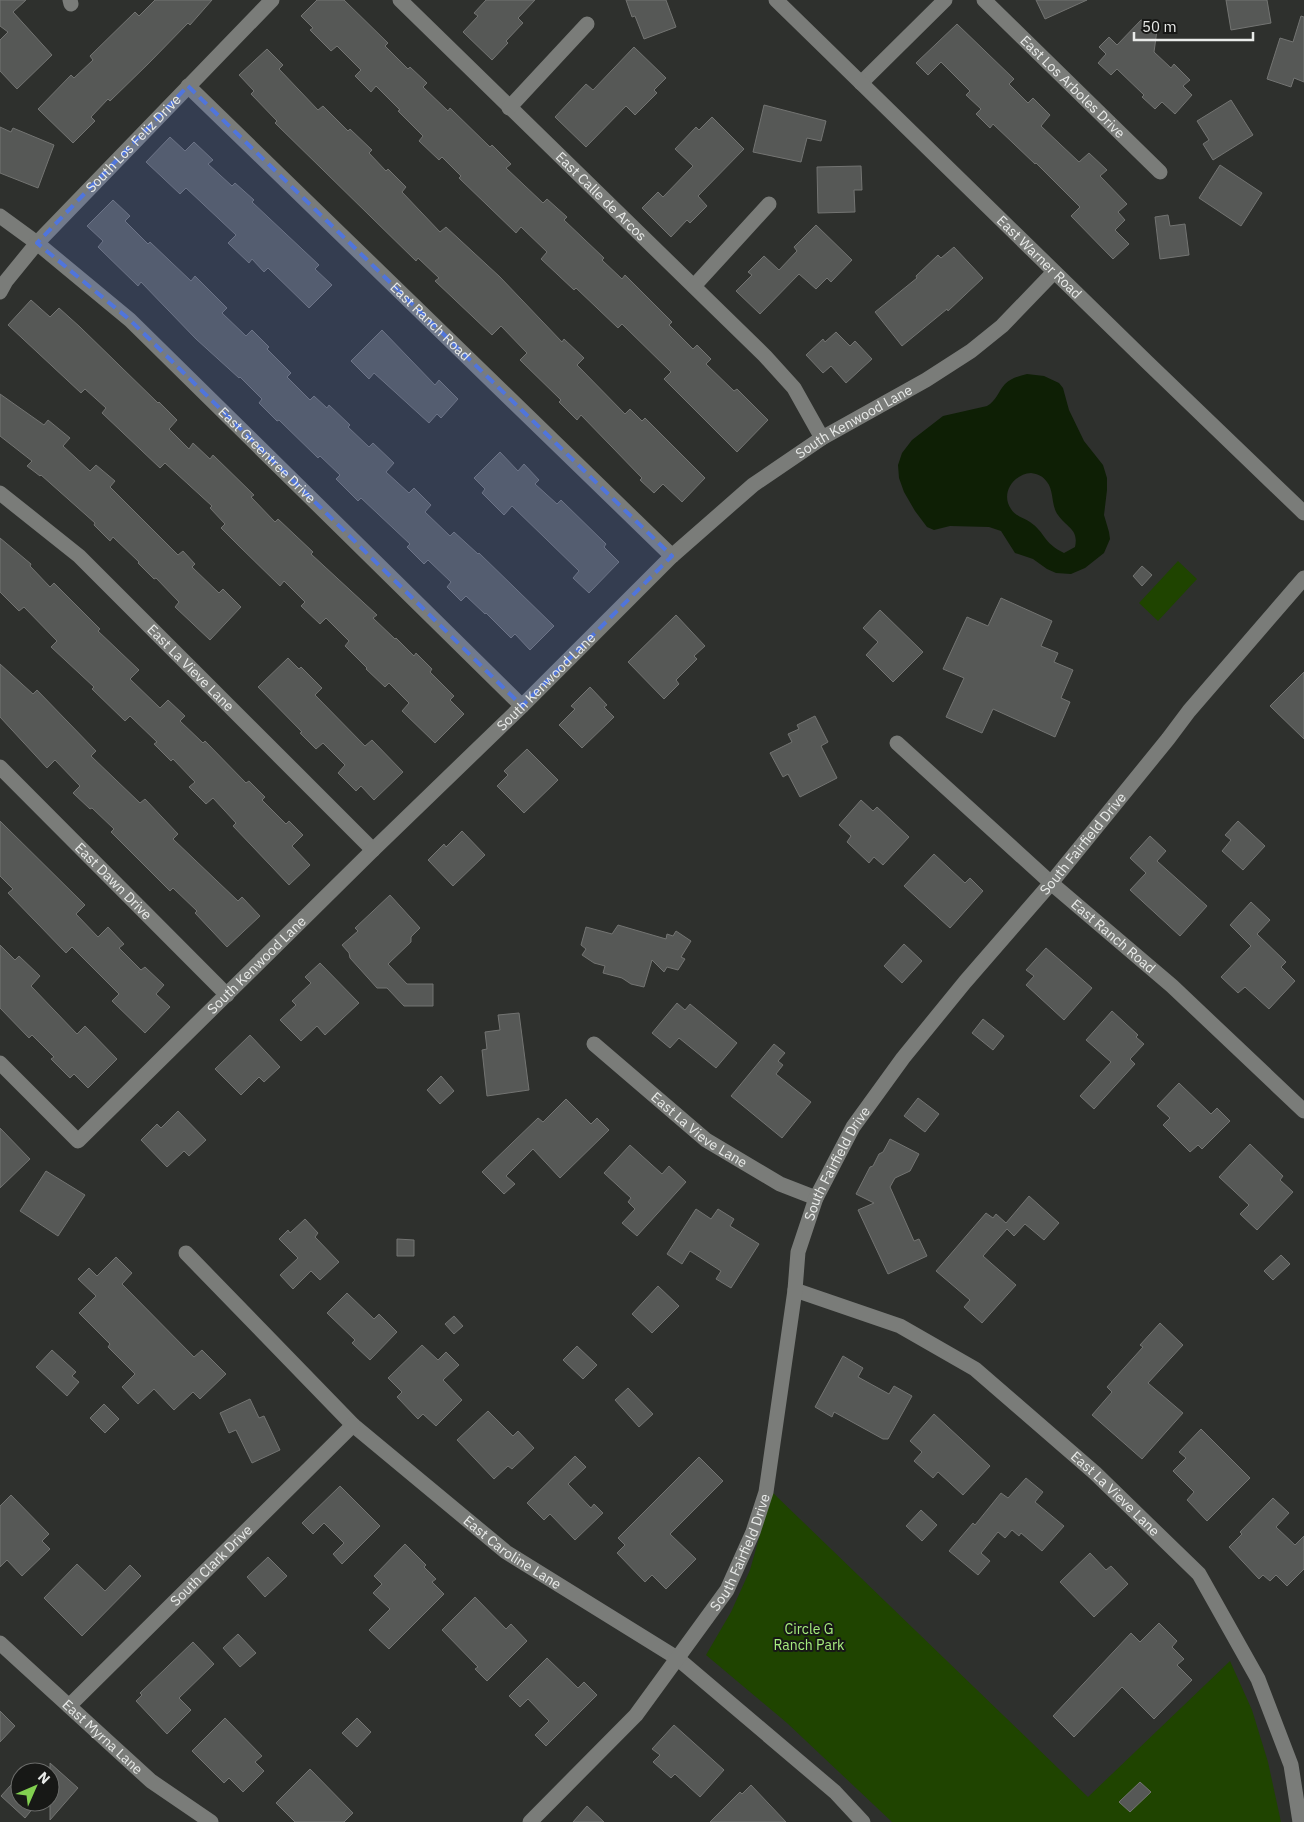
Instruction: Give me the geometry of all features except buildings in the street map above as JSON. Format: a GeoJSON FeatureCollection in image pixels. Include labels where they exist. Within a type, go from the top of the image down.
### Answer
{"type":"FeatureCollection","features":[{"type":"Feature","properties":{"kind":"street","name":"South Los Feliz Drive"},"geometry":{"type":"LineString","coordinates":[[0,292],[37,243],[272,0]]}},
{"type":"Feature","properties":{"kind":"street","name":"East Calle de Arcos"},"geometry":{"type":"LineString","coordinates":[[400,0],[765,356],[794,388],[822,438]]}},
{"type":"Feature","properties":{"kind":"street","name":"East Warner Road"},"geometry":{"type":"LineString","coordinates":[[776,0],[1304,513]]}},
{"type":"Feature","properties":{"kind":"street"},"geometry":{"type":"LineString","coordinates":[[861,83],[945,0]]}},
{"type":"Feature","properties":{"kind":"street","name":"East Los Arboles Drive"},"geometry":{"type":"LineString","coordinates":[[984,0],[1160,172]]}},
{"type":"Feature","properties":{"kind":"street"},"geometry":{"type":"LineString","coordinates":[[509,108],[587,24]]}},
{"type":"Feature","properties":{"kind":"street","name":"East Ranch Road"},"geometry":{"type":"LineString","coordinates":[[188,86],[672,556]]}},
{"type":"Feature","properties":{"kind":"street"},"geometry":{"type":"LineString","coordinates":[[694,286],[769,204]]}},
{"type":"Feature","properties":{"kind":"street","name":"East Greentree Drive"},"geometry":{"type":"LineString","coordinates":[[0,216],[37,243],[130,320],[522,706]]}},
{"type":"Feature","properties":{"kind":"street","name":"South Kenwood Lane"},"geometry":{"type":"LineString","coordinates":[[0,1063],[78,1141],[522,706],[672,556],[753,485],[822,438],[926,380],[971,351],[1002,326],[1054,272]]}},
{"type":"Feature","properties":{"kind":"street","name":"East La Vieve Lane"},"geometry":{"type":"LineString","coordinates":[[0,493],[79,556],[373,850]]}},
{"type":"Feature","properties":{"kind":"street","name":"South Fairfield Drive"},"geometry":{"type":"LineString","coordinates":[[530,1822],[636,1715],[727,1590],[753,1532],[766,1492],[795,1290],[798,1252],[816,1198],[853,1127],[903,1058],[965,982],[1051,883],[1189,711],[1304,578]]}},
{"type":"Feature","properties":{"kind":"street","name":"East Ranch Road"},"geometry":{"type":"LineString","coordinates":[[897,744],[1051,883],[1172,986],[1304,1111]]}},
{"type":"Feature","properties":{"kind":"street","name":"East Dawn Drive"},"geometry":{"type":"LineString","coordinates":[[0,767],[227,995]]}},
{"type":"Feature","properties":{"kind":"street","name":"East La Vieve Lane"},"geometry":{"type":"LineString","coordinates":[[594,1044],[706,1140],[780,1184],[816,1198]]}},
{"type":"Feature","properties":{"kind":"street","name":"East Caroline Lane"},"geometry":{"type":"LineString","coordinates":[[186,1253],[353,1425],[506,1552],[677,1658],[835,1792],[863,1822]]}},
{"type":"Feature","properties":{"kind":"street","name":"East La Vieve Lane"},"geometry":{"type":"LineString","coordinates":[[795,1290],[900,1326],[975,1369],[1095,1473],[1199,1574],[1258,1679],[1291,1765],[1300,1822]]}},
{"type":"Feature","properties":{"kind":"street","name":"South Clark Drive"},"geometry":{"type":"LineString","coordinates":[[69,1706],[353,1425]]}},
{"type":"Feature","properties":{"kind":"street","name":"East Myrna Lane"},"geometry":{"type":"LineString","coordinates":[[0,1643],[150,1781],[211,1822]]}},
{"type":"Feature","properties":{"kind":"highlighted area"},"geometry":{"type":"Polygon","coordinates":[[[188,86],[672,556],[522,706],[130,320],[37,243],[188,86]]]}},
{"type":"Feature","properties":{"kind":"green space"},"geometry":{"type":"Polygon","coordinates":[[[1178,561],[1197,579],[1158,621],[1139,603],[1178,561]]]}},
{"type":"Feature","properties":{"kind":"green space","name":"Circle G Ranch Park"},"geometry":{"type":"Polygon","coordinates":[[[772,1492],[1088,1797],[1230,1661],[1252,1710],[1268,1762],[1281,1822],[892,1822],[787,1723],[706,1655],[731,1612],[750,1570],[772,1492]]]}},
{"type":"Feature","properties":{"kind":"shaded area"},"geometry":{"type":"Polygon","coordinates":[[[1027,374],[1044,376],[1059,383],[1063,388],[1069,410],[1084,441],[1103,465],[1107,478],[1104,515],[1110,539],[1104,553],[1085,568],[1071,574],[1056,573],[1033,559],[1015,553],[1001,531],[989,527],[950,526],[934,530],[927,527],[904,492],[899,478],[898,465],[902,453],[912,440],[943,416],[987,406],[993,402],[1007,382],[1027,374]],[[1031,473],[1025,474],[1014,481],[1008,491],[1008,503],[1015,513],[1035,526],[1052,545],[1064,553],[1075,547],[1074,532],[1056,511],[1051,489],[1047,482],[1042,477],[1031,473]]]}}]}
